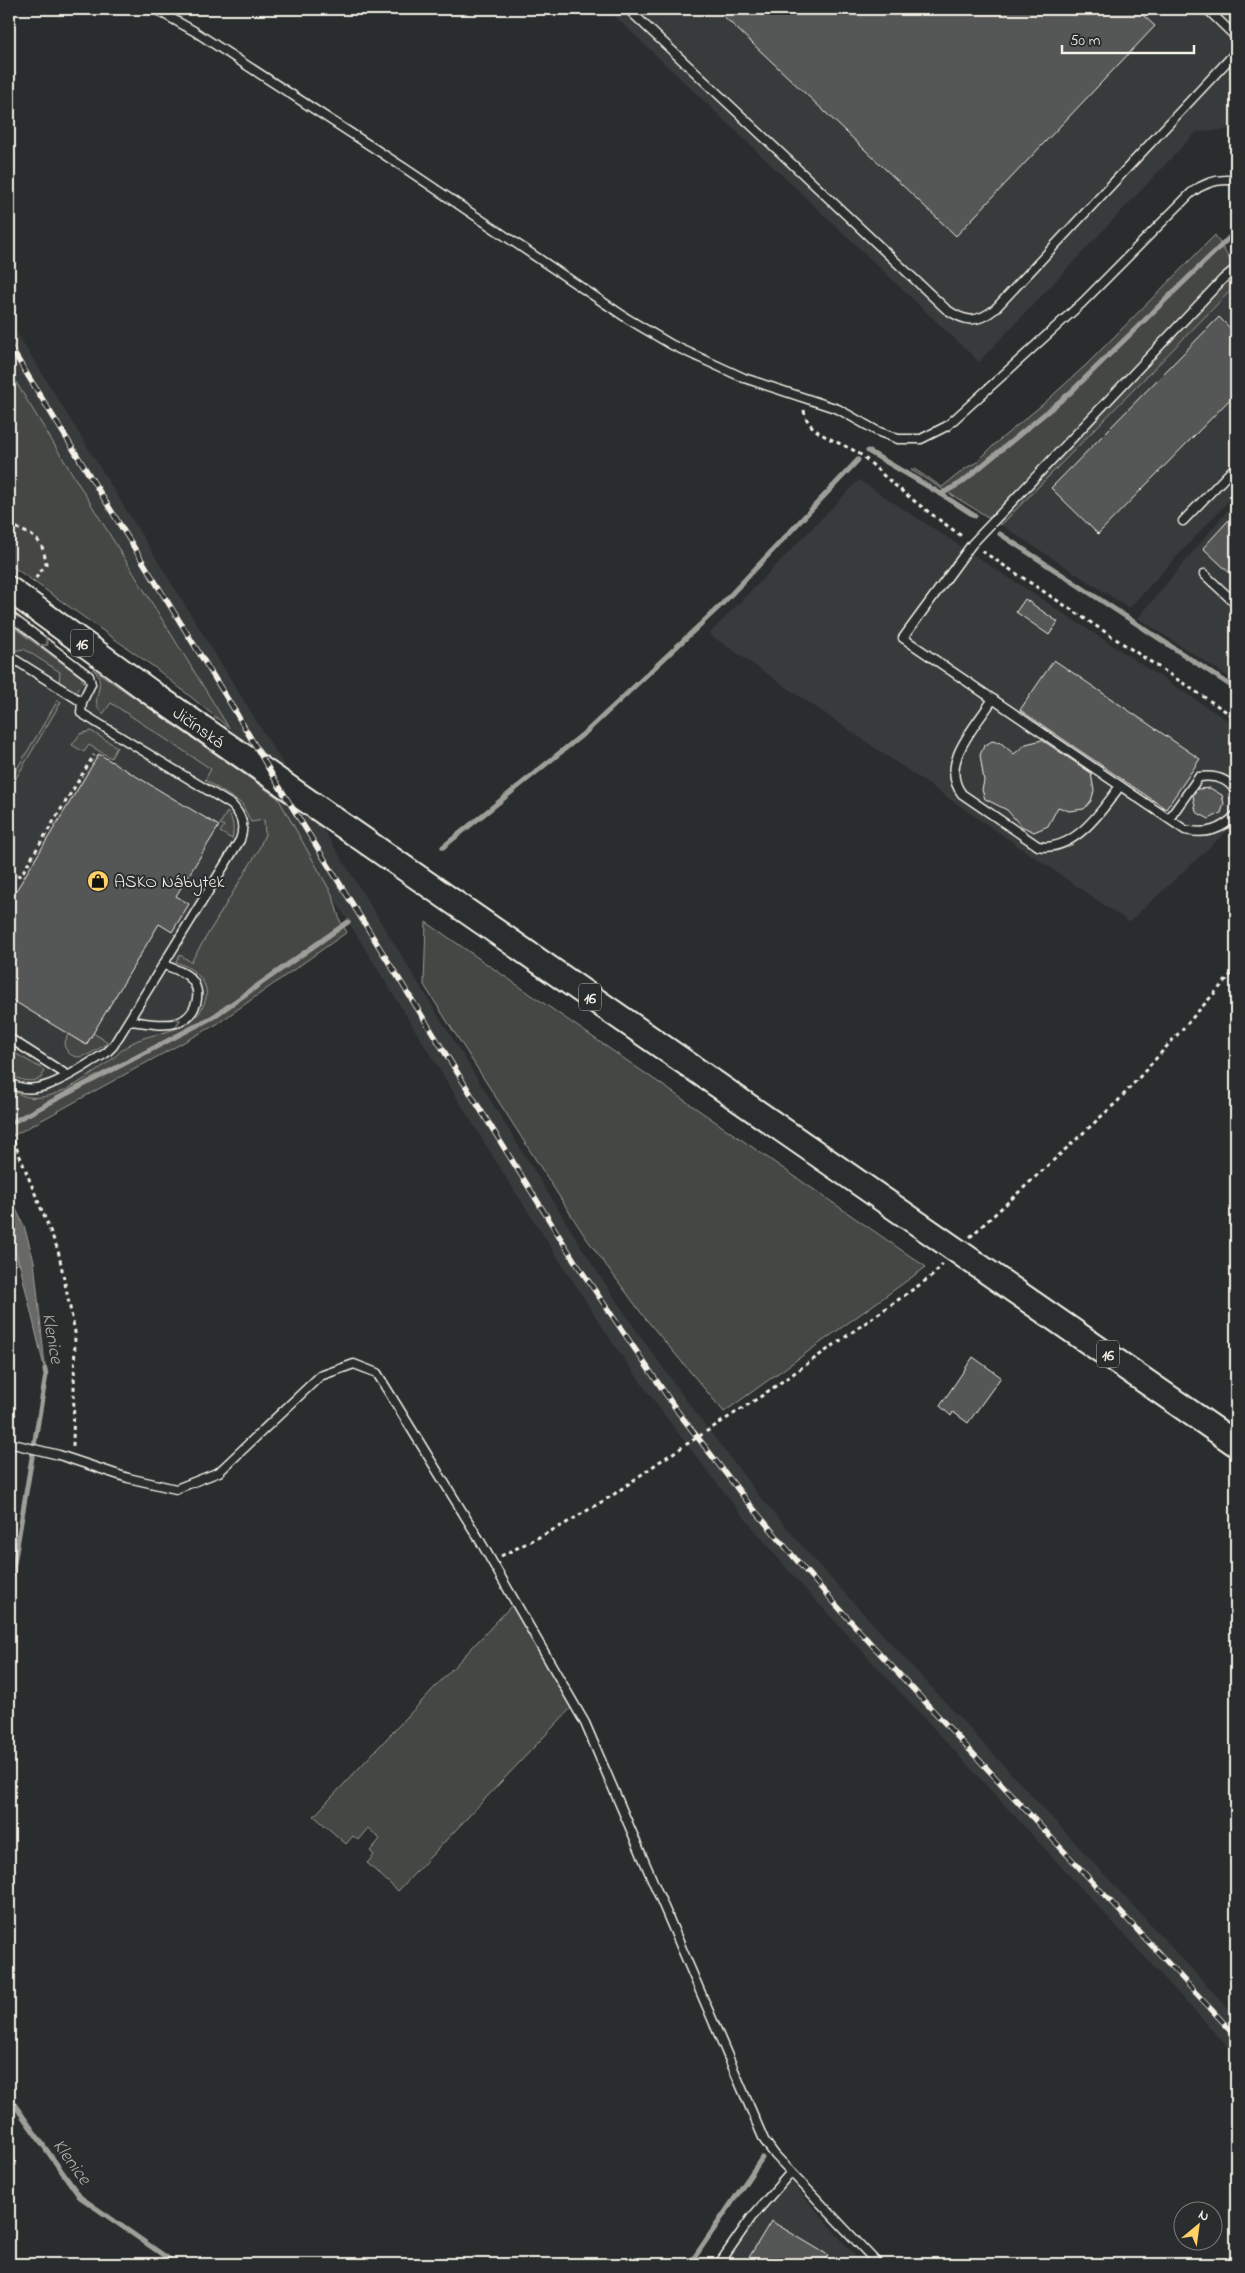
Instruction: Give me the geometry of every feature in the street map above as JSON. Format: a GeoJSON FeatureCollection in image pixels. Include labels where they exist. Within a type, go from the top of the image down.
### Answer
{"type":"FeatureCollection","features":[{"type":"Feature","properties":{"kind":"main road","name":"Jičínská"},"geometry":{"type":"LineString","coordinates":[[13,599],[957,1249]]}},
{"type":"Feature","properties":{"kind":"main road","name":"16"},"geometry":{"type":"LineString","coordinates":[[957,1249],[1236,1444]]}},
{"type":"Feature","properties":{"kind":"lane"},"geometry":{"type":"LineString","coordinates":[[156,9],[202,36],[406,169],[654,335],[731,373],[838,409],[877,431],[898,439],[921,439],[940,432],[1082,303],[1191,193],[1208,182],[1236,181]]}},
{"type":"Feature","properties":{"kind":"lane"},"geometry":{"type":"LineString","coordinates":[[628,9],[946,309],[958,318],[970,320],[984,317],[995,309],[1236,52]]}},
{"type":"Feature","properties":{"kind":"lane"},"geometry":{"type":"LineString","coordinates":[[1207,9],[1236,37]]}},
{"type":"Feature","properties":{"kind":"lane"},"geometry":{"type":"LineString","coordinates":[[1236,268],[1216,286],[972,544],[903,638],[1185,830],[1201,833],[1222,826],[1236,815]]}},
{"type":"Feature","properties":{"kind":"lane"},"geometry":{"type":"LineString","coordinates":[[1183,521],[1236,466]]}},
{"type":"Feature","properties":{"kind":"lane"},"geometry":{"type":"LineString","coordinates":[[1204,574],[1236,604]]}},
{"type":"Feature","properties":{"kind":"lane"},"geometry":{"type":"LineString","coordinates":[[9,1082],[21,1089],[37,1090],[106,1053],[113,1046],[240,840],[243,830],[241,816],[232,805],[82,713],[82,702],[91,684],[89,676],[11,617],[13,599]]}},
{"type":"Feature","properties":{"kind":"lane"},"geometry":{"type":"LineString","coordinates":[[9,656],[82,702]]}},
{"type":"Feature","properties":{"kind":"lane"},"geometry":{"type":"LineString","coordinates":[[994,699],[957,755],[953,768],[954,782],[962,794],[1038,846],[1053,847],[1068,842],[1105,806],[1120,786]]}},
{"type":"Feature","properties":{"kind":"lane"},"geometry":{"type":"LineString","coordinates":[[1169,819],[1199,777],[1217,777],[1232,785],[1236,792]]}},
{"type":"Feature","properties":{"kind":"lane"},"geometry":{"type":"LineString","coordinates":[[129,1020],[163,1025],[177,1023],[193,1011],[198,997],[196,985],[185,973],[164,965]]}},
{"type":"Feature","properties":{"kind":"lane"},"geometry":{"type":"LineString","coordinates":[[9,1038],[67,1075]]}},
{"type":"Feature","properties":{"kind":"lane"},"geometry":{"type":"LineString","coordinates":[[9,1443],[60,1455],[128,1478],[176,1488],[219,1472],[320,1376],[354,1364],[377,1373],[491,1561],[585,1723],[764,2140],[791,2172],[878,2264]]}},
{"type":"Feature","properties":{"kind":"lane"},"geometry":{"type":"LineString","coordinates":[[719,2264],[751,2218],[791,2172]]}},
{"type":"Feature","properties":{"kind":"path"},"geometry":{"type":"LineString","coordinates":[[802,396],[805,418],[810,424],[869,461],[890,480],[972,544],[1236,718]]}},
{"type":"Feature","properties":{"kind":"path"},"geometry":{"type":"LineString","coordinates":[[9,524],[37,538],[42,544],[46,564],[13,599]]}},
{"type":"Feature","properties":{"kind":"path"},"geometry":{"type":"LineString","coordinates":[[9,878],[21,875],[94,755]]}},
{"type":"Feature","properties":{"kind":"path"},"geometry":{"type":"LineString","coordinates":[[491,1561],[613,1496],[659,1462],[760,1397],[932,1276],[957,1249],[1118,1101],[1236,969]]}},
{"type":"Feature","properties":{"kind":"path"},"geometry":{"type":"LineString","coordinates":[[9,1125],[12,1138],[58,1250],[75,1332],[72,1460]]}},
{"type":"Feature","properties":{"kind":"shaded area"},"geometry":{"type":"Polygon","coordinates":[[[607,9],[1236,9],[1236,129],[1196,132],[979,362],[607,9]]]}},
{"type":"Feature","properties":{"kind":"shaded area"},"geometry":{"type":"Polygon","coordinates":[[[1215,235],[1236,270],[1236,285],[1001,525],[911,470],[914,469],[942,487],[966,468],[977,462],[997,442],[1086,365],[1215,235]]]}},
{"type":"Feature","properties":{"kind":"shaded area"},"geometry":{"type":"Polygon","coordinates":[[[1236,285],[1236,493],[1129,608],[1001,525],[1236,285]]]}},
{"type":"Feature","properties":{"kind":"shaded area"},"geometry":{"type":"Polygon","coordinates":[[[9,320],[585,1253],[636,1330],[689,1404],[757,1493],[814,1560],[1236,2017],[1236,2056],[794,1577],[737,1509],[668,1420],[614,1345],[505,1176],[9,371],[9,320]]]}},
{"type":"Feature","properties":{"kind":"shaded area"},"geometry":{"type":"Polygon","coordinates":[[[9,371],[229,728],[154,667],[9,564],[9,371]]]}},
{"type":"Feature","properties":{"kind":"shaded area"},"geometry":{"type":"Polygon","coordinates":[[[859,480],[1236,726],[1236,823],[1129,922],[709,634],[859,480]]]}},
{"type":"Feature","properties":{"kind":"shaded area"},"geometry":{"type":"Polygon","coordinates":[[[1236,500],[1236,682],[1138,618],[1236,500]]]}},
{"type":"Feature","properties":{"kind":"shaded area"},"geometry":{"type":"Polygon","coordinates":[[[9,623],[274,802],[331,912],[201,1028],[9,1133],[9,623]]]}},
{"type":"Feature","properties":{"kind":"shaded area"},"geometry":{"type":"Polygon","coordinates":[[[9,624],[81,677],[84,683],[76,691],[59,682],[60,672],[24,649],[13,651],[9,649],[9,624]]]}},
{"type":"Feature","properties":{"kind":"shaded area"},"geometry":{"type":"Polygon","coordinates":[[[93,669],[278,798],[333,896],[340,921],[347,932],[217,1024],[9,1138],[9,1088],[21,1095],[34,1097],[48,1096],[62,1091],[75,1085],[129,1045],[141,1039],[182,1026],[198,1014],[206,997],[204,984],[195,972],[176,962],[180,955],[191,962],[258,851],[265,834],[264,820],[251,822],[242,804],[205,780],[211,769],[111,703],[103,714],[98,708],[97,703],[98,675],[93,669]]]}},
{"type":"Feature","properties":{"kind":"shaded area"},"geometry":{"type":"Polygon","coordinates":[[[58,700],[61,702],[9,790],[9,782],[58,700]]]}},
{"type":"Feature","properties":{"kind":"shaded area"},"geometry":{"type":"Polygon","coordinates":[[[91,731],[117,747],[111,758],[89,745],[84,752],[72,745],[80,734],[91,731]]]}},
{"type":"Feature","properties":{"kind":"shaded area"},"geometry":{"type":"Polygon","coordinates":[[[227,812],[233,825],[232,839],[220,832],[224,826],[220,824],[227,812]]]}},
{"type":"Feature","properties":{"kind":"shaded area"},"geometry":{"type":"Polygon","coordinates":[[[426,922],[926,1267],[724,1412],[645,1318],[584,1235],[424,985],[426,922]]]}},
{"type":"Feature","properties":{"kind":"shaded area"},"geometry":{"type":"Polygon","coordinates":[[[93,1033],[108,1042],[84,1056],[73,1056],[68,1052],[64,1045],[68,1034],[86,1045],[93,1033]]]}},
{"type":"Feature","properties":{"kind":"shaded area"},"geometry":{"type":"Polygon","coordinates":[[[9,1050],[41,1068],[44,1072],[41,1078],[32,1081],[24,1080],[9,1073],[9,1050]]]}},
{"type":"Feature","properties":{"kind":"shaded area","name":"Klenice"},"geometry":{"type":"Polygon","coordinates":[[[9,1194],[24,1226],[34,1261],[46,1375],[20,1266],[9,1233],[9,1194]]]}},
{"type":"Feature","properties":{"kind":"shaded area"},"geometry":{"type":"Polygon","coordinates":[[[9,1233],[20,1266],[9,1252],[9,1233]]]}},
{"type":"Feature","properties":{"kind":"shaded area"},"geometry":{"type":"Polygon","coordinates":[[[512,1605],[571,1708],[398,1891],[367,1863],[374,1855],[370,1851],[380,1839],[368,1828],[358,1840],[353,1836],[346,1844],[314,1816],[512,1605]]]}},
{"type":"Feature","properties":{"kind":"shaded area"},"geometry":{"type":"Polygon","coordinates":[[[783,2172],[862,2264],[716,2264],[783,2172]]]}},
{"type":"Feature","properties":{"kind":"building"},"geometry":{"type":"Polygon","coordinates":[[[716,9],[1136,9],[1155,26],[956,236],[716,9]]]}},
{"type":"Feature","properties":{"kind":"building"},"geometry":{"type":"Polygon","coordinates":[[[1219,317],[1236,334],[1236,393],[1098,534],[1051,488],[1219,317]]]}},
{"type":"Feature","properties":{"kind":"building"},"geometry":{"type":"Polygon","coordinates":[[[1236,512],[1236,579],[1203,548],[1236,512]]]}},
{"type":"Feature","properties":{"kind":"building"},"geometry":{"type":"Polygon","coordinates":[[[1025,599],[1058,622],[1049,635],[1016,612],[1025,599]]]}},
{"type":"Feature","properties":{"kind":"building"},"geometry":{"type":"Polygon","coordinates":[[[1054,660],[1200,759],[1166,809],[1020,710],[1054,660]]]}},
{"type":"Feature","properties":{"kind":"building"},"geometry":{"type":"Polygon","coordinates":[[[1042,740],[1091,773],[1094,791],[1091,801],[1084,809],[1069,811],[1058,807],[1048,826],[1034,832],[1021,826],[1007,810],[985,799],[982,790],[984,781],[980,755],[984,746],[992,741],[1001,743],[1014,754],[1026,744],[1042,740]]]}},
{"type":"Feature","properties":{"kind":"building"},"geometry":{"type":"Polygon","coordinates":[[[99,754],[219,826],[176,896],[189,904],[172,932],[159,924],[86,1045],[9,998],[9,891],[14,894],[99,754]]]}},
{"type":"Feature","properties":{"kind":"building"},"geometry":{"type":"Polygon","coordinates":[[[1210,788],[1222,795],[1224,804],[1221,813],[1209,819],[1196,812],[1193,795],[1197,789],[1210,788]]]}},
{"type":"Feature","properties":{"kind":"building"},"geometry":{"type":"Polygon","coordinates":[[[973,1357],[1001,1377],[968,1423],[953,1412],[951,1416],[940,1406],[973,1357]]]}},
{"type":"Feature","properties":{"kind":"building"},"geometry":{"type":"Polygon","coordinates":[[[771,2221],[828,2255],[822,2264],[745,2264],[771,2221]]]}},
{"type":"Feature","properties":{"kind":"waterway"},"geometry":{"type":"LineString","coordinates":[[868,451],[941,494],[961,483],[1071,392],[1232,235]]}},
{"type":"Feature","properties":{"kind":"waterway"},"geometry":{"type":"LineString","coordinates":[[443,847],[587,731],[721,605],[858,460]]}},
{"type":"Feature","properties":{"kind":"waterway"},"geometry":{"type":"LineString","coordinates":[[941,494],[975,516]]}},
{"type":"Feature","properties":{"kind":"waterway"},"geometry":{"type":"LineString","coordinates":[[1000,534],[1236,689]]}},
{"type":"Feature","properties":{"kind":"waterway"},"geometry":{"type":"LineString","coordinates":[[9,1124],[213,1017],[348,922]]}},
{"type":"Feature","properties":{"kind":"waterway","name":"Klenice"},"geometry":{"type":"LineString","coordinates":[[9,1593],[46,1375],[45,1369]]}},
{"type":"Feature","properties":{"kind":"waterway","name":"Klenice"},"geometry":{"type":"LineString","coordinates":[[9,2097],[80,2197],[176,2264]]}},
{"type":"Feature","properties":{"kind":"waterway"},"geometry":{"type":"LineString","coordinates":[[690,2264],[762,2158]]}},
{"type":"Feature","properties":{"kind":"railway"},"geometry":{"type":"LineString","coordinates":[[9,345],[235,711],[274,778],[574,1260],[678,1412],[747,1501],[804,1569],[873,1646],[1236,2036]]}},
{"type":"Feature","properties":{"kind":"place","name":"ASKO Nábytek"},"geometry":{"type":"Point","coordinates":[98,881]}}]}
